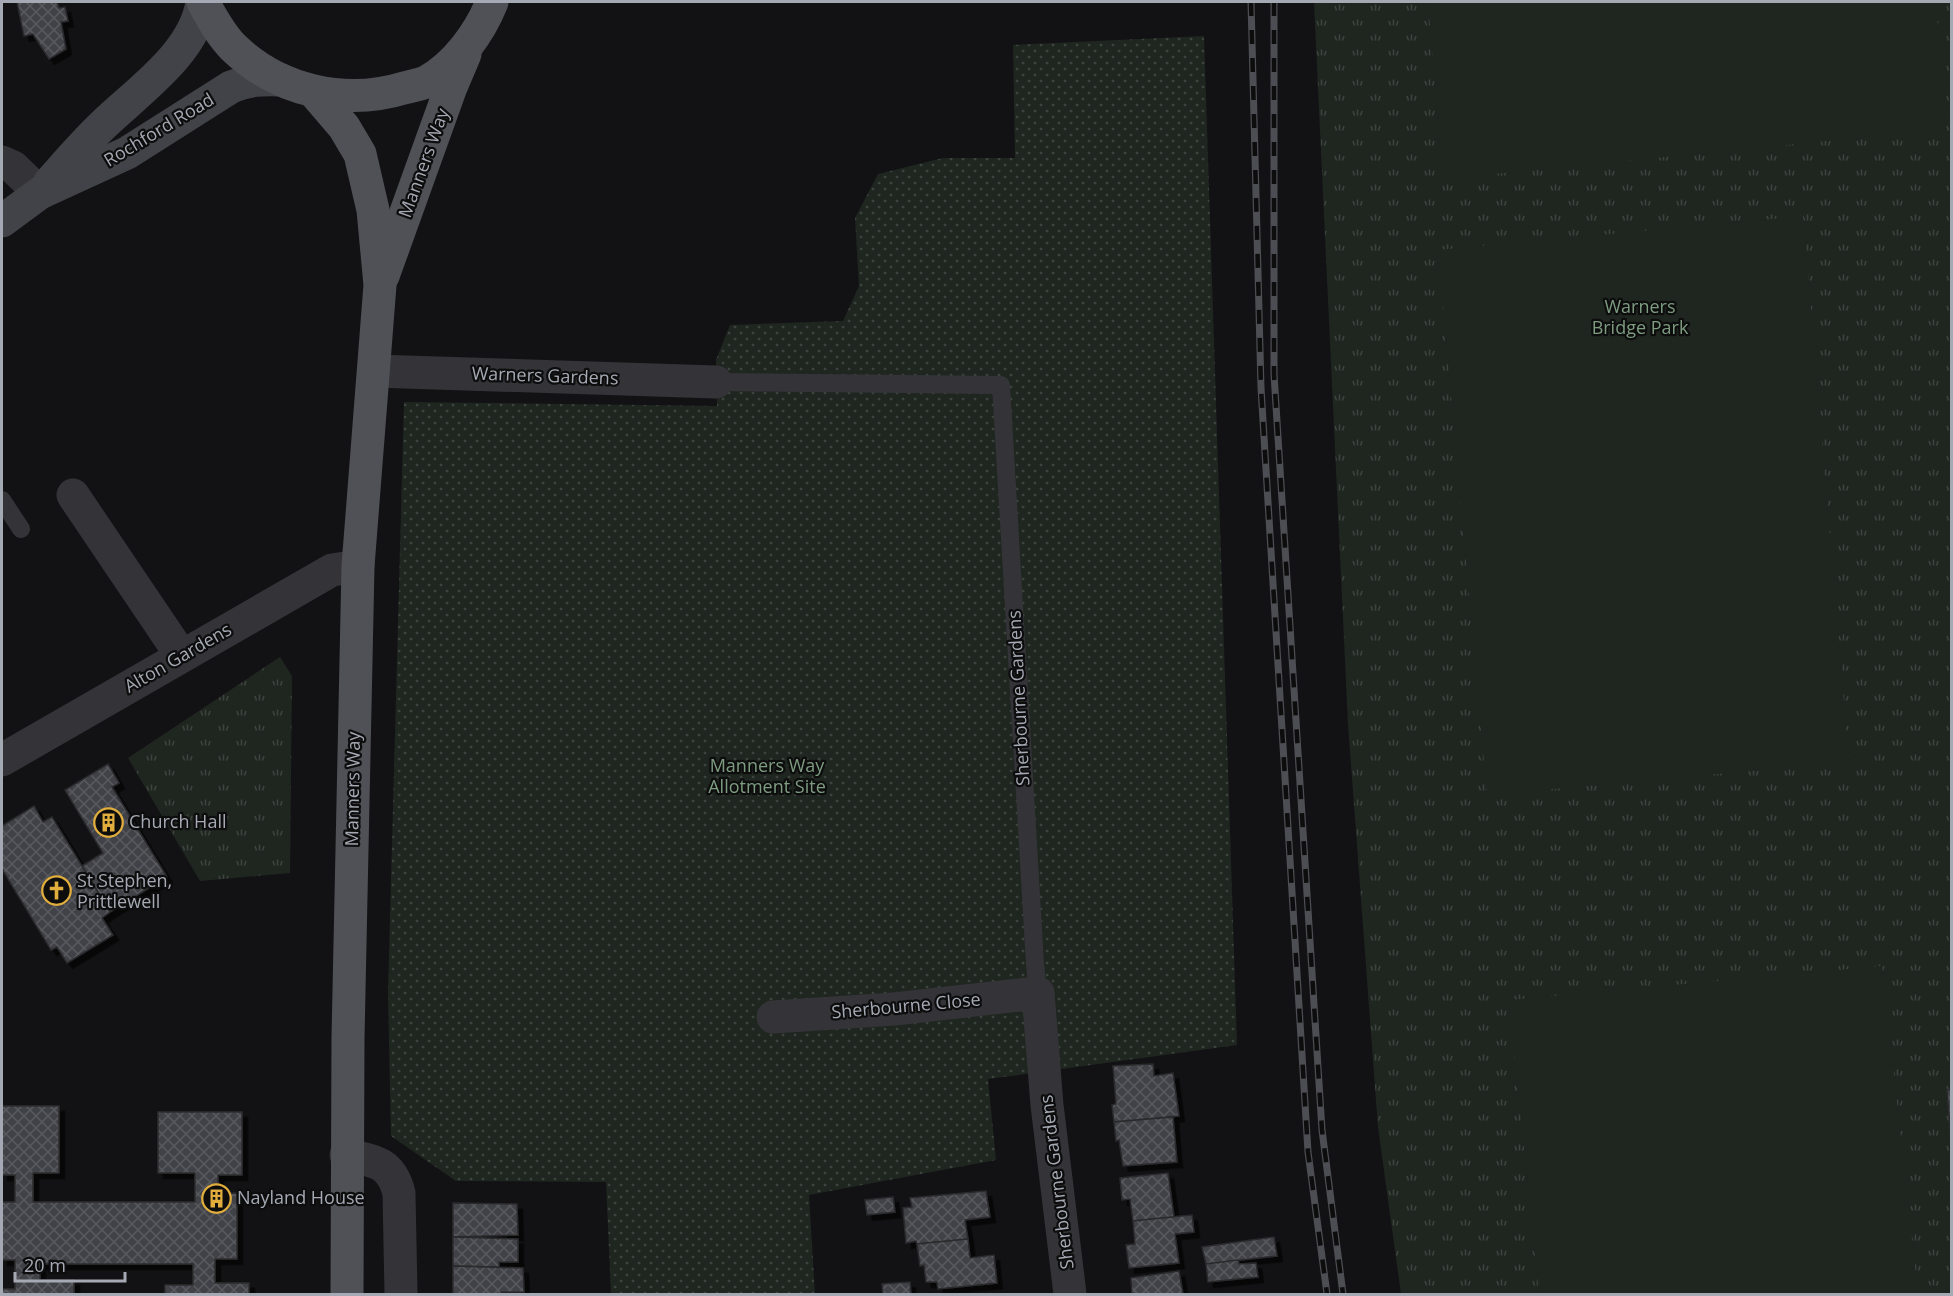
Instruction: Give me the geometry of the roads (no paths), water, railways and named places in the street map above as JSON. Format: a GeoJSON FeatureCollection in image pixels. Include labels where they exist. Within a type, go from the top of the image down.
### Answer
{"type":"FeatureCollection","features":[{"type":"Feature","properties":{"kind":"main road"},"geometry":{"type":"LineString","coordinates":[[202,2],[219,30],[234,48],[280,80],[314,92],[351,96],[384,95],[426,82],[450,65],[470,41],[488,13],[492,2]]}},
{"type":"Feature","properties":{"kind":"main road","name":"Manners Way"},"geometry":{"type":"LineString","coordinates":[[380,285],[451,87],[470,41]]}},
{"type":"Feature","properties":{"kind":"main road","name":"Manners Way"},"geometry":{"type":"LineString","coordinates":[[314,92],[344,127],[360,154],[373,210],[380,285],[358,566],[346,1155],[347,1294]]}},
{"type":"Feature","properties":{"kind":"street","name":"Rochford Road"},"geometry":{"type":"LineString","coordinates":[[2,221],[40,192],[101,126],[147,86],[194,30],[202,2]]}},
{"type":"Feature","properties":{"kind":"street","name":"Rochford Road"},"geometry":{"type":"LineString","coordinates":[[40,192],[127,153],[231,87],[246,81],[280,80]]}},
{"type":"Feature","properties":{"kind":"street"},"geometry":{"type":"LineString","coordinates":[[2,162],[13,167],[40,192]]}},
{"type":"Feature","properties":{"kind":"street","name":"Warners Gardens"},"geometry":{"type":"LineString","coordinates":[[374,370],[716,382]]}},
{"type":"Feature","properties":{"kind":"street"},"geometry":{"type":"LineString","coordinates":[[73,495],[181,655]]}},
{"type":"Feature","properties":{"kind":"street","name":"Alton Gardens"},"geometry":{"type":"LineString","coordinates":[[2,760],[332,570],[358,566]]}},
{"type":"Feature","properties":{"kind":"street","name":"Sherbourne Close"},"geometry":{"type":"LineString","coordinates":[[772,1017],[894,1009],[1038,993]]}},
{"type":"Feature","properties":{"kind":"street","name":"Sherbourne Gardens"},"geometry":{"type":"LineString","coordinates":[[1038,993],[1047,1105],[1070,1294]]}},
{"type":"Feature","properties":{"kind":"street"},"geometry":{"type":"LineString","coordinates":[[346,1155],[375,1161],[389,1170],[396,1181],[399,1193],[401,1294]]}},
{"type":"Feature","properties":{"kind":"lane","name":"Sherbourne Gardens"},"geometry":{"type":"LineString","coordinates":[[716,382],[1001,385],[1038,993]]}},
{"type":"Feature","properties":{"kind":"lane"},"geometry":{"type":"LineString","coordinates":[[2,500],[21,529]]}},
{"type":"Feature","properties":{"kind":"railway"},"geometry":{"type":"LineString","coordinates":[[1251,2],[1261,388],[1308,1152],[1327,1294]]}},
{"type":"Feature","properties":{"kind":"railway"},"geometry":{"type":"LineString","coordinates":[[1274,2],[1274,374],[1322,1130],[1343,1294]]}},
{"type":"Feature","properties":{"kind":"place","name":"Church Hall"},"geometry":{"type":"Point","coordinates":[108,822]}},
{"type":"Feature","properties":{"kind":"place","name":"St Stephen, Prittlewell"},"geometry":{"type":"Point","coordinates":[56,891]}},
{"type":"Feature","properties":{"kind":"place","name":"Nayland House"},"geometry":{"type":"Point","coordinates":[216,1198]}},
{"type":"Feature","properties":{"kind":"park label","name":"Warners Bridge Park"},"geometry":{"type":"Point","coordinates":[1640,317]}},
{"type":"Feature","properties":{"kind":"park label","name":"Manners Way Allotment Site"},"geometry":{"type":"Point","coordinates":[767,776]}}]}
